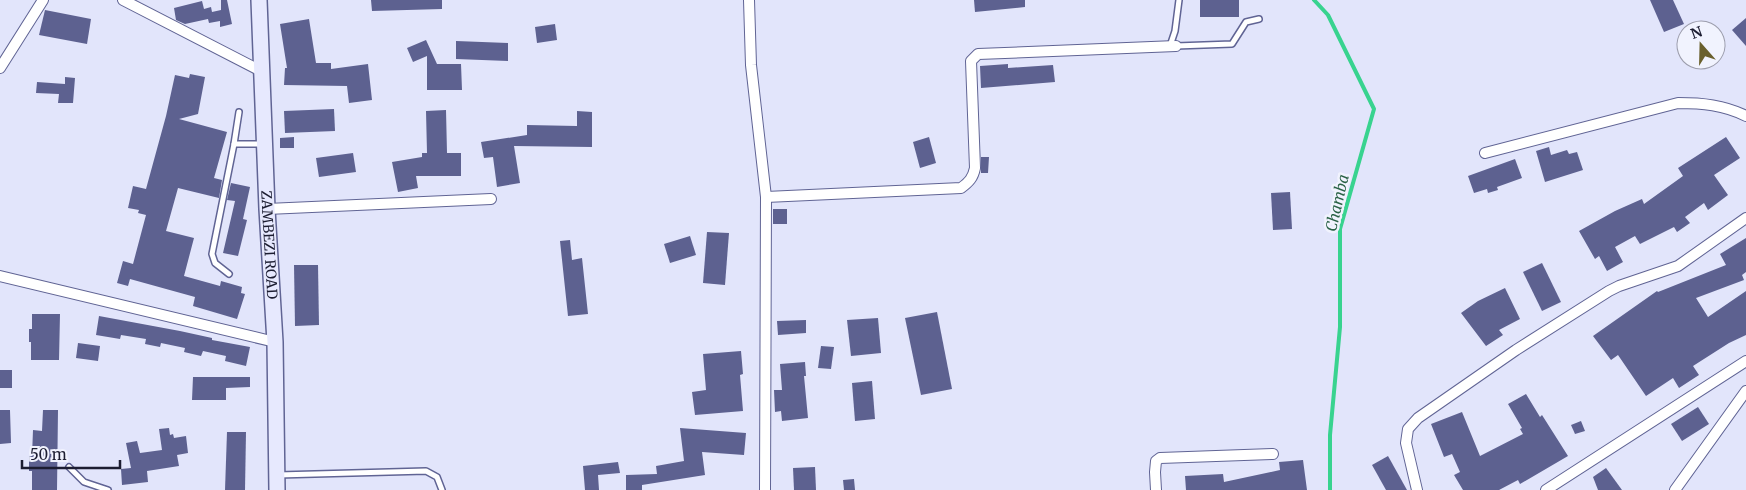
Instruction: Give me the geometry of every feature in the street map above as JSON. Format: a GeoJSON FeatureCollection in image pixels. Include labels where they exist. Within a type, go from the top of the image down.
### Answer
{"type":"FeatureCollection","features":[{"type":"Feature","properties":{"kind":"main road","name":"ZAMBEZI ROAD"},"geometry":{"type":"LineString","coordinates":[[259,0],[267,210],[275,342],[277,482]]}},
{"type":"Feature","properties":{"kind":"street"},"geometry":{"type":"LineString","coordinates":[[0,68],[43,0]]}},
{"type":"Feature","properties":{"kind":"street"},"geometry":{"type":"LineString","coordinates":[[123,0],[262,71]]}},
{"type":"Feature","properties":{"kind":"street"},"geometry":{"type":"LineString","coordinates":[[749,0],[751,65],[766,197],[765,490]]}},
{"type":"Feature","properties":{"kind":"street"},"geometry":{"type":"LineString","coordinates":[[766,197],[961,188],[973,176],[975,168],[971,61],[978,54],[1173,46]]}},
{"type":"Feature","properties":{"kind":"street"},"geometry":{"type":"LineString","coordinates":[[1485,153],[1678,103],[1703,102],[1736,111],[1746,116]]}},
{"type":"Feature","properties":{"kind":"street"},"geometry":{"type":"LineString","coordinates":[[267,210],[491,199]]}},
{"type":"Feature","properties":{"kind":"street"},"geometry":{"type":"LineString","coordinates":[[1417,490],[1406,443],[1408,429],[1418,418],[1516,350],[1609,291],[1678,266],[1746,218]]}},
{"type":"Feature","properties":{"kind":"street"},"geometry":{"type":"LineString","coordinates":[[0,276],[275,342]]}},
{"type":"Feature","properties":{"kind":"street"},"geometry":{"type":"LineString","coordinates":[[1546,490],[1746,361]]}},
{"type":"Feature","properties":{"kind":"street"},"geometry":{"type":"LineString","coordinates":[[1675,490],[1746,391]]}},
{"type":"Feature","properties":{"kind":"street"},"geometry":{"type":"LineString","coordinates":[[1156,490],[1156,461],[1160,458],[1273,454]]}},
{"type":"Feature","properties":{"kind":"lane"},"geometry":{"type":"LineString","coordinates":[[1179,0],[1173,46],[1232,44],[1246,22],[1259,19]]}},
{"type":"Feature","properties":{"kind":"lane"},"geometry":{"type":"LineString","coordinates":[[229,274],[215,263],[212,254],[239,112]]}},
{"type":"Feature","properties":{"kind":"lane"},"geometry":{"type":"LineString","coordinates":[[234,144],[264,144]]}},
{"type":"Feature","properties":{"kind":"lane"},"geometry":{"type":"LineString","coordinates":[[69,467],[84,482],[108,490]]}},
{"type":"Feature","properties":{"kind":"lane"},"geometry":{"type":"LineString","coordinates":[[277,482],[426,471],[437,477],[442,490]]}},
{"type":"Feature","properties":{"kind":"building"},"geometry":{"type":"Polygon","coordinates":[[[221,0],[227,0],[232,24],[220,27],[220,21],[209,23],[208,19],[185,24],[176,20],[174,8],[202,1],[204,9],[211,7],[212,12],[221,10],[221,0]]]}},
{"type":"Feature","properties":{"kind":"building"},"geometry":{"type":"Polygon","coordinates":[[[371,0],[442,0],[442,9],[372,11],[371,0]]]}},
{"type":"Feature","properties":{"kind":"building"},"geometry":{"type":"Polygon","coordinates":[[[974,0],[1025,0],[1025,7],[975,12],[974,0]]]}},
{"type":"Feature","properties":{"kind":"building"},"geometry":{"type":"Polygon","coordinates":[[[1200,0],[1239,0],[1239,17],[1200,17],[1200,0]]]}},
{"type":"Feature","properties":{"kind":"building"},"geometry":{"type":"Polygon","coordinates":[[[1650,0],[1673,0],[1682,20],[1676,20],[1676,27],[1664,32],[1650,0]]]}},
{"type":"Feature","properties":{"kind":"building"},"geometry":{"type":"Polygon","coordinates":[[[45,10],[91,19],[87,44],[39,35],[45,10]]]}},
{"type":"Feature","properties":{"kind":"building"},"geometry":{"type":"Polygon","coordinates":[[[1746,18],[1746,46],[1732,30],[1746,18]]]}},
{"type":"Feature","properties":{"kind":"building"},"geometry":{"type":"Polygon","coordinates":[[[309,19],[316,63],[331,63],[331,69],[368,64],[372,100],[349,103],[347,86],[284,85],[285,68],[287,68],[280,24],[309,19]]]}},
{"type":"Feature","properties":{"kind":"building"},"geometry":{"type":"Polygon","coordinates":[[[555,24],[557,40],[537,43],[535,27],[555,24]]]}},
{"type":"Feature","properties":{"kind":"building"},"geometry":{"type":"Polygon","coordinates":[[[426,40],[437,64],[461,64],[462,90],[427,90],[427,56],[413,62],[407,48],[426,40]]]}},
{"type":"Feature","properties":{"kind":"building"},"geometry":{"type":"Polygon","coordinates":[[[456,41],[508,43],[508,61],[456,59],[456,41]]]}},
{"type":"Feature","properties":{"kind":"building"},"geometry":{"type":"Polygon","coordinates":[[[1008,64],[1008,68],[1053,65],[1055,82],[981,88],[980,66],[1008,64]]]}},
{"type":"Feature","properties":{"kind":"building"},"geometry":{"type":"Polygon","coordinates":[[[190,74],[205,77],[198,114],[179,119],[227,132],[214,178],[222,180],[219,198],[178,188],[166,231],[194,238],[184,276],[220,286],[221,281],[242,287],[241,293],[245,294],[237,319],[193,306],[195,297],[130,279],[128,286],[117,283],[123,261],[133,264],[146,215],[138,213],[139,210],[128,208],[133,186],[146,189],[175,75],[189,78],[190,74]]]}},
{"type":"Feature","properties":{"kind":"building"},"geometry":{"type":"Polygon","coordinates":[[[65,77],[75,78],[73,103],[58,103],[59,94],[36,93],[37,82],[65,84],[65,77]]]}},
{"type":"Feature","properties":{"kind":"building"},"geometry":{"type":"Polygon","coordinates":[[[334,109],[335,131],[285,133],[284,111],[334,109]]]}},
{"type":"Feature","properties":{"kind":"building"},"geometry":{"type":"Polygon","coordinates":[[[446,110],[447,153],[461,153],[461,176],[416,176],[418,188],[398,192],[392,162],[422,157],[422,153],[427,153],[426,111],[446,110]]]}},
{"type":"Feature","properties":{"kind":"building"},"geometry":{"type":"Polygon","coordinates":[[[577,111],[592,112],[592,147],[514,146],[520,183],[497,187],[493,157],[484,158],[481,142],[527,135],[527,125],[577,126],[577,111]]]}},
{"type":"Feature","properties":{"kind":"building"},"geometry":{"type":"Polygon","coordinates":[[[294,137],[294,148],[280,148],[280,138],[294,137]]]}},
{"type":"Feature","properties":{"kind":"building"},"geometry":{"type":"Polygon","coordinates":[[[929,137],[936,163],[920,168],[913,142],[929,137]]]}},
{"type":"Feature","properties":{"kind":"building"},"geometry":{"type":"Polygon","coordinates":[[[1726,137],[1740,158],[1714,175],[1728,195],[1708,210],[1704,203],[1685,217],[1690,223],[1677,232],[1674,227],[1640,244],[1635,236],[1615,247],[1623,262],[1607,271],[1599,256],[1595,259],[1579,231],[1615,211],[1642,199],[1644,204],[1683,176],[1678,168],[1726,137]]]}},
{"type":"Feature","properties":{"kind":"building"},"geometry":{"type":"Polygon","coordinates":[[[1549,147],[1551,155],[1567,150],[1569,154],[1577,152],[1583,170],[1545,182],[1536,151],[1549,147]]]}},
{"type":"Feature","properties":{"kind":"building"},"geometry":{"type":"Polygon","coordinates":[[[353,153],[356,172],[319,177],[316,158],[353,153]]]}},
{"type":"Feature","properties":{"kind":"building"},"geometry":{"type":"Polygon","coordinates":[[[981,157],[989,157],[988,173],[981,173],[981,157]]]}},
{"type":"Feature","properties":{"kind":"building"},"geometry":{"type":"Polygon","coordinates":[[[1515,159],[1522,178],[1497,187],[1498,190],[1488,193],[1487,189],[1474,193],[1468,176],[1515,159]]]}},
{"type":"Feature","properties":{"kind":"building"},"geometry":{"type":"Polygon","coordinates":[[[231,183],[250,187],[243,219],[247,220],[238,256],[223,253],[235,201],[227,200],[231,183]]]}},
{"type":"Feature","properties":{"kind":"building"},"geometry":{"type":"Polygon","coordinates":[[[1290,192],[1292,229],[1273,230],[1271,193],[1290,192]]]}},
{"type":"Feature","properties":{"kind":"building"},"geometry":{"type":"Polygon","coordinates":[[[773,209],[787,209],[787,224],[773,224],[773,209]]]}},
{"type":"Feature","properties":{"kind":"building"},"geometry":{"type":"Polygon","coordinates":[[[707,232],[729,233],[725,285],[703,283],[707,232]]]}},
{"type":"Feature","properties":{"kind":"building"},"geometry":{"type":"Polygon","coordinates":[[[690,236],[696,255],[670,263],[664,244],[690,236]]]}},
{"type":"Feature","properties":{"kind":"building"},"geometry":{"type":"Polygon","coordinates":[[[1746,238],[1746,272],[1742,275],[1744,280],[1696,298],[1708,317],[1746,291],[1746,335],[1729,343],[1693,366],[1699,375],[1679,388],[1673,378],[1646,396],[1618,355],[1611,360],[1593,336],[1657,291],[1726,265],[1720,254],[1746,238]]]}},
{"type":"Feature","properties":{"kind":"building"},"geometry":{"type":"Polygon","coordinates":[[[570,240],[572,260],[582,258],[588,314],[568,316],[560,241],[570,240]]]}},
{"type":"Feature","properties":{"kind":"building"},"geometry":{"type":"Polygon","coordinates":[[[1542,263],[1561,302],[1542,311],[1523,272],[1542,263]]]}},
{"type":"Feature","properties":{"kind":"building"},"geometry":{"type":"Polygon","coordinates":[[[294,265],[318,265],[319,325],[295,326],[294,265]]]}},
{"type":"Feature","properties":{"kind":"building"},"geometry":{"type":"Polygon","coordinates":[[[1505,288],[1520,319],[1499,330],[1503,335],[1486,346],[1461,313],[1478,301],[1505,288]]]}},
{"type":"Feature","properties":{"kind":"building"},"geometry":{"type":"Polygon","coordinates":[[[937,312],[952,389],[921,395],[905,318],[937,312]]]}},
{"type":"Feature","properties":{"kind":"building"},"geometry":{"type":"Polygon","coordinates":[[[32,314],[60,314],[59,360],[31,360],[29,329],[32,329],[32,314]]]}},
{"type":"Feature","properties":{"kind":"building"},"geometry":{"type":"Polygon","coordinates":[[[99,316],[180,331],[212,338],[212,340],[250,347],[246,366],[225,361],[226,356],[203,351],[201,356],[184,352],[185,348],[161,343],[160,347],[145,344],[146,339],[121,335],[120,339],[96,335],[99,316]]]}},
{"type":"Feature","properties":{"kind":"building"},"geometry":{"type":"Polygon","coordinates":[[[878,318],[881,353],[851,356],[847,320],[878,318]]]}},
{"type":"Feature","properties":{"kind":"building"},"geometry":{"type":"Polygon","coordinates":[[[806,320],[806,333],[778,335],[777,321],[806,320]]]}},
{"type":"Feature","properties":{"kind":"building"},"geometry":{"type":"Polygon","coordinates":[[[78,343],[100,346],[98,361],[76,358],[78,343]]]}},
{"type":"Feature","properties":{"kind":"building"},"geometry":{"type":"Polygon","coordinates":[[[821,346],[834,347],[831,369],[818,368],[821,346]]]}},
{"type":"Feature","properties":{"kind":"building"},"geometry":{"type":"Polygon","coordinates":[[[741,351],[743,374],[740,375],[743,411],[695,415],[692,392],[706,390],[703,354],[741,351]]]}},
{"type":"Feature","properties":{"kind":"building"},"geometry":{"type":"Polygon","coordinates":[[[805,362],[806,376],[804,376],[808,418],[782,421],[781,411],[775,412],[774,390],[782,390],[780,364],[805,362]]]}},
{"type":"Feature","properties":{"kind":"building"},"geometry":{"type":"Polygon","coordinates":[[[0,370],[12,370],[12,388],[0,388],[0,370]]]}},
{"type":"Feature","properties":{"kind":"building"},"geometry":{"type":"Polygon","coordinates":[[[193,377],[250,377],[250,387],[226,388],[226,400],[192,400],[193,377]]]}},
{"type":"Feature","properties":{"kind":"building"},"geometry":{"type":"Polygon","coordinates":[[[872,381],[875,419],[855,421],[852,383],[872,381]]]}},
{"type":"Feature","properties":{"kind":"building"},"geometry":{"type":"Polygon","coordinates":[[[1526,394],[1568,456],[1520,484],[1518,480],[1499,490],[1463,490],[1454,475],[1460,472],[1452,454],[1444,457],[1431,424],[1462,412],[1480,456],[1523,434],[1520,429],[1522,428],[1508,404],[1526,394]]]}},
{"type":"Feature","properties":{"kind":"building"},"geometry":{"type":"Polygon","coordinates":[[[1698,407],[1709,424],[1682,441],[1671,424],[1698,407]]]}},
{"type":"Feature","properties":{"kind":"building"},"geometry":{"type":"Polygon","coordinates":[[[0,410],[10,410],[11,443],[0,444],[0,410]]]}},
{"type":"Feature","properties":{"kind":"building"},"geometry":{"type":"Polygon","coordinates":[[[43,410],[58,410],[57,490],[32,490],[32,471],[29,471],[29,456],[32,456],[33,430],[42,431],[43,410]]]}},
{"type":"Feature","properties":{"kind":"building"},"geometry":{"type":"Polygon","coordinates":[[[1581,421],[1585,431],[1575,434],[1571,425],[1581,421]]]}},
{"type":"Feature","properties":{"kind":"building"},"geometry":{"type":"Polygon","coordinates":[[[169,428],[170,435],[173,434],[174,438],[186,436],[188,453],[177,455],[179,466],[147,471],[148,482],[122,485],[121,469],[131,468],[126,443],[137,441],[140,453],[162,450],[159,429],[169,428]]]}},
{"type":"Feature","properties":{"kind":"building"},"geometry":{"type":"Polygon","coordinates":[[[680,428],[746,433],[744,455],[702,452],[705,475],[642,485],[642,490],[626,490],[626,475],[657,474],[656,466],[684,461],[680,428]]]}},
{"type":"Feature","properties":{"kind":"building"},"geometry":{"type":"Polygon","coordinates":[[[227,432],[246,432],[245,490],[225,490],[227,432]]]}},
{"type":"Feature","properties":{"kind":"building"},"geometry":{"type":"Polygon","coordinates":[[[1388,456],[1407,490],[1386,490],[1372,465],[1388,456]]]}},
{"type":"Feature","properties":{"kind":"building"},"geometry":{"type":"Polygon","coordinates":[[[1303,460],[1307,490],[1186,490],[1185,476],[1223,474],[1224,482],[1280,470],[1279,462],[1303,460]]]}},
{"type":"Feature","properties":{"kind":"building"},"geometry":{"type":"Polygon","coordinates":[[[618,462],[620,473],[598,475],[599,490],[585,490],[583,466],[618,462]]]}},
{"type":"Feature","properties":{"kind":"building"},"geometry":{"type":"Polygon","coordinates":[[[815,467],[816,490],[794,490],[793,468],[815,467]]]}},
{"type":"Feature","properties":{"kind":"building"},"geometry":{"type":"Polygon","coordinates":[[[1606,468],[1622,490],[1598,490],[1593,477],[1606,468]]]}},
{"type":"Feature","properties":{"kind":"building"},"geometry":{"type":"Polygon","coordinates":[[[854,479],[855,490],[844,490],[843,480],[854,479]]]}},
{"type":"Feature","properties":{"kind":"waterway","name":"Chamba"},"geometry":{"type":"LineString","coordinates":[[1314,0],[1328,15],[1374,109],[1340,229],[1340,327],[1330,435],[1330,490]]}}]}
